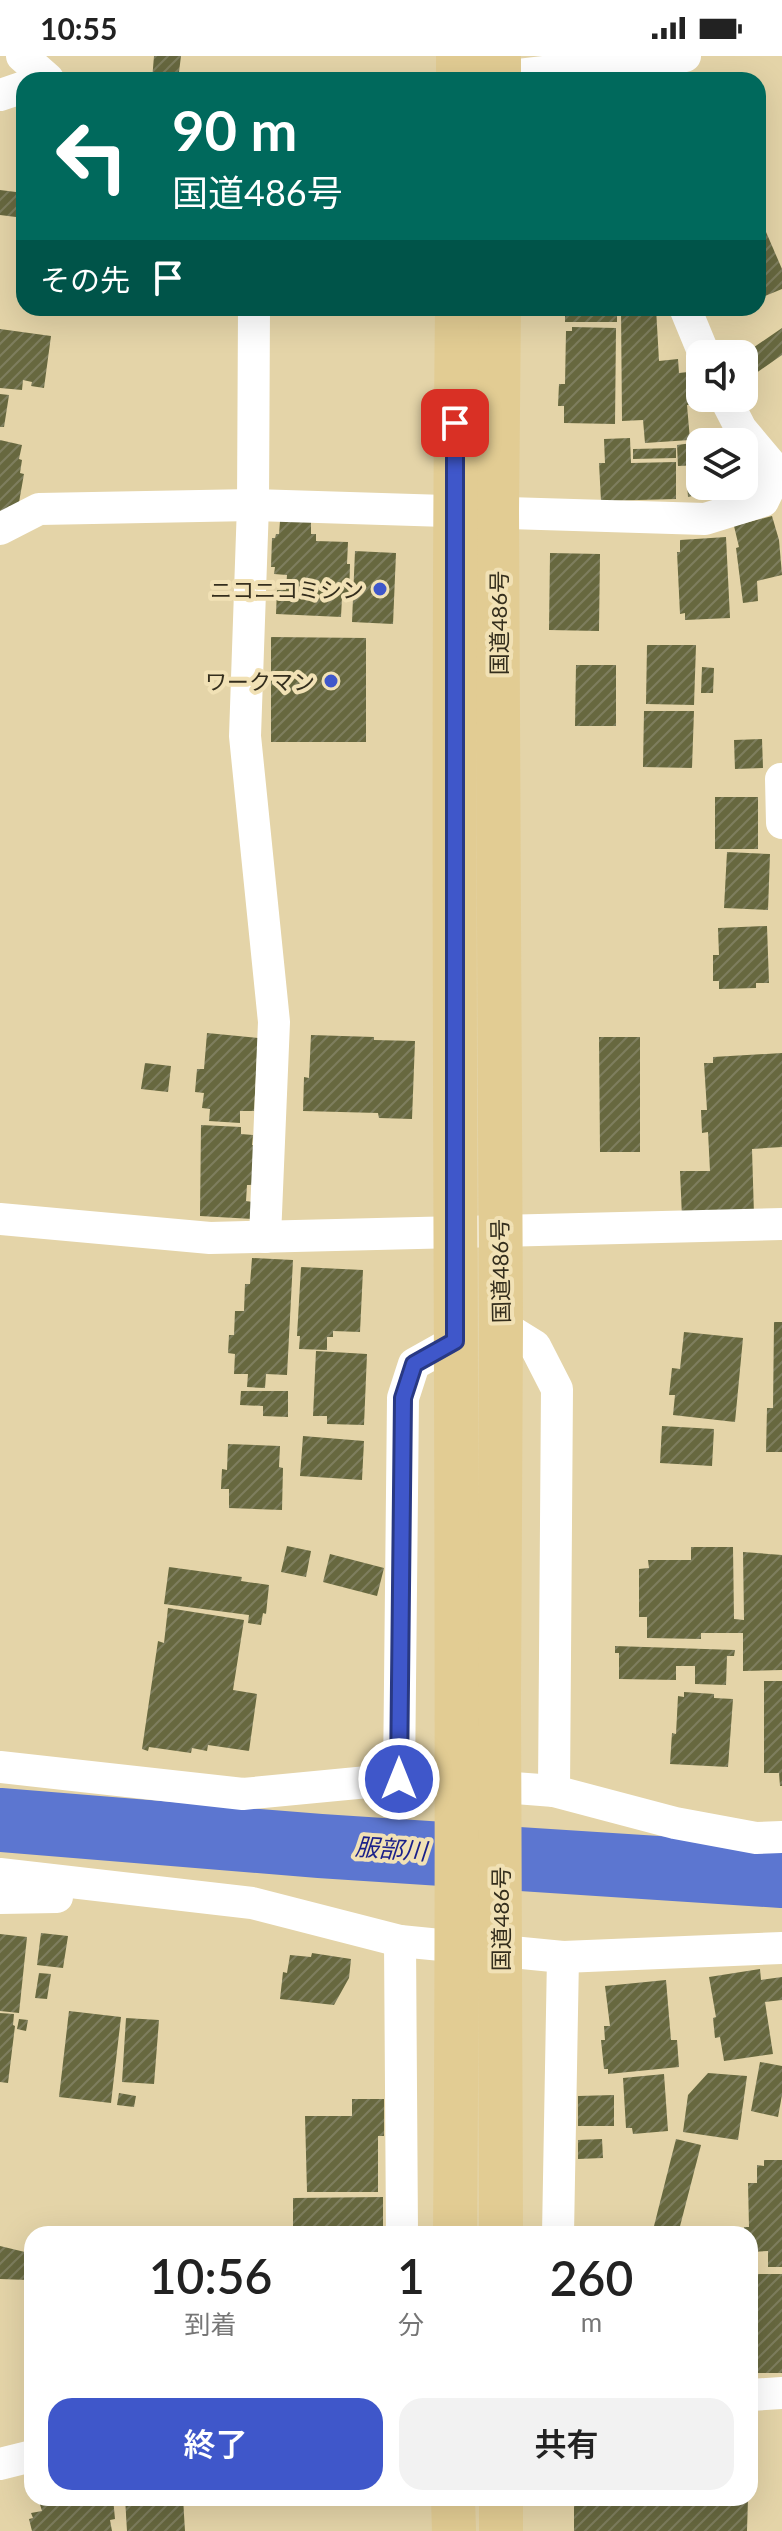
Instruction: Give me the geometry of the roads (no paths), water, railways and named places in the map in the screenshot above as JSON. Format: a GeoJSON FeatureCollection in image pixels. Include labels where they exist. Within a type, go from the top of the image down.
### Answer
{"type":"FeatureCollection","features":[{"type":"Feature","properties":{"kind":"highway"},"geometry":{"type":"LineString","coordinates":[[458,56],[486,72]]}},
{"type":"Feature","properties":{"kind":"highway","name":"国道486号"},"geometry":{"type":"LineString","coordinates":[[457,316],[454,510],[455,1341],[501,2037],[501,2226]]}},
{"type":"Feature","properties":{"kind":"highway","name":"国道486号"},"geometry":{"type":"LineString","coordinates":[[455,2226],[457,2040],[501,1325],[499,316]]}},
{"type":"Feature","properties":{"kind":"highway"},"geometry":{"type":"LineString","coordinates":[[453,2506],[454,2531]]}},
{"type":"Feature","properties":{"kind":"highway"},"geometry":{"type":"LineString","coordinates":[[501,2506],[501,2531]]}},
{"type":"Feature","properties":{"kind":"street"},"geometry":{"type":"LineString","coordinates":[[22,56],[39,72]]}},
{"type":"Feature","properties":{"kind":"street"},"geometry":{"type":"LineString","coordinates":[[522,72],[685,56]]}},
{"type":"Feature","properties":{"kind":"street"},"geometry":{"type":"LineString","coordinates":[[254,316],[253,505],[245,736],[274,1022],[265,1237]]}},
{"type":"Feature","properties":{"kind":"street"},"geometry":{"type":"LineString","coordinates":[[688,316],[698,340]]}},
{"type":"Feature","properties":{"kind":"street"},"geometry":{"type":"LineString","coordinates":[[0,529],[39,509],[253,505],[705,519],[763,501],[779,476],[741,429],[732,412]]}},
{"type":"Feature","properties":{"kind":"street"},"geometry":{"type":"LineString","coordinates":[[781,779],[782,823]]}},
{"type":"Feature","properties":{"kind":"street"},"geometry":{"type":"LineString","coordinates":[[0,1219],[210,1238],[782,1224]]}},
{"type":"Feature","properties":{"kind":"street"},"geometry":{"type":"LineString","coordinates":[[501,1325],[535,1346],[557,1389],[554,1791]]}},
{"type":"Feature","properties":{"kind":"street"},"geometry":{"type":"LineString","coordinates":[[399,1779],[403,1398],[414,1364],[455,1341]]}},
{"type":"Feature","properties":{"kind":"street"},"geometry":{"type":"LineString","coordinates":[[0,1767],[243,1794],[399,1779],[554,1791],[675,1823],[756,1838],[782,1837]]}},
{"type":"Feature","properties":{"kind":"street"},"geometry":{"type":"LineString","coordinates":[[0,1874],[252,1903],[400,1941],[563,1957],[782,1948]]}},
{"type":"Feature","properties":{"kind":"street"},"geometry":{"type":"LineString","coordinates":[[0,1898],[90,1896],[93,1883]]}},
{"type":"Feature","properties":{"kind":"street"},"geometry":{"type":"LineString","coordinates":[[400,1941],[402,2226]]}},
{"type":"Feature","properties":{"kind":"street"},"geometry":{"type":"LineString","coordinates":[[558,2226],[563,1957]]}},
{"type":"Feature","properties":{"kind":"street"},"geometry":{"type":"LineString","coordinates":[[758,2394],[782,2393]]}},
{"type":"Feature","properties":{"kind":"street"},"geometry":{"type":"LineString","coordinates":[[0,2464],[24,2458]]}},
{"type":"Feature","properties":{"kind":"waterway","name":"服部川"},"geometry":{"type":"LineString","coordinates":[[0,1820],[320,1846],[782,1876]]}},
{"type":"Feature","properties":{"kind":"place","name":"ニコニコミシン"},"geometry":{"type":"Point","coordinates":[380,589]}},
{"type":"Feature","properties":{"kind":"place","name":"ワークマン"},"geometry":{"type":"Point","coordinates":[331,681]}}]}
